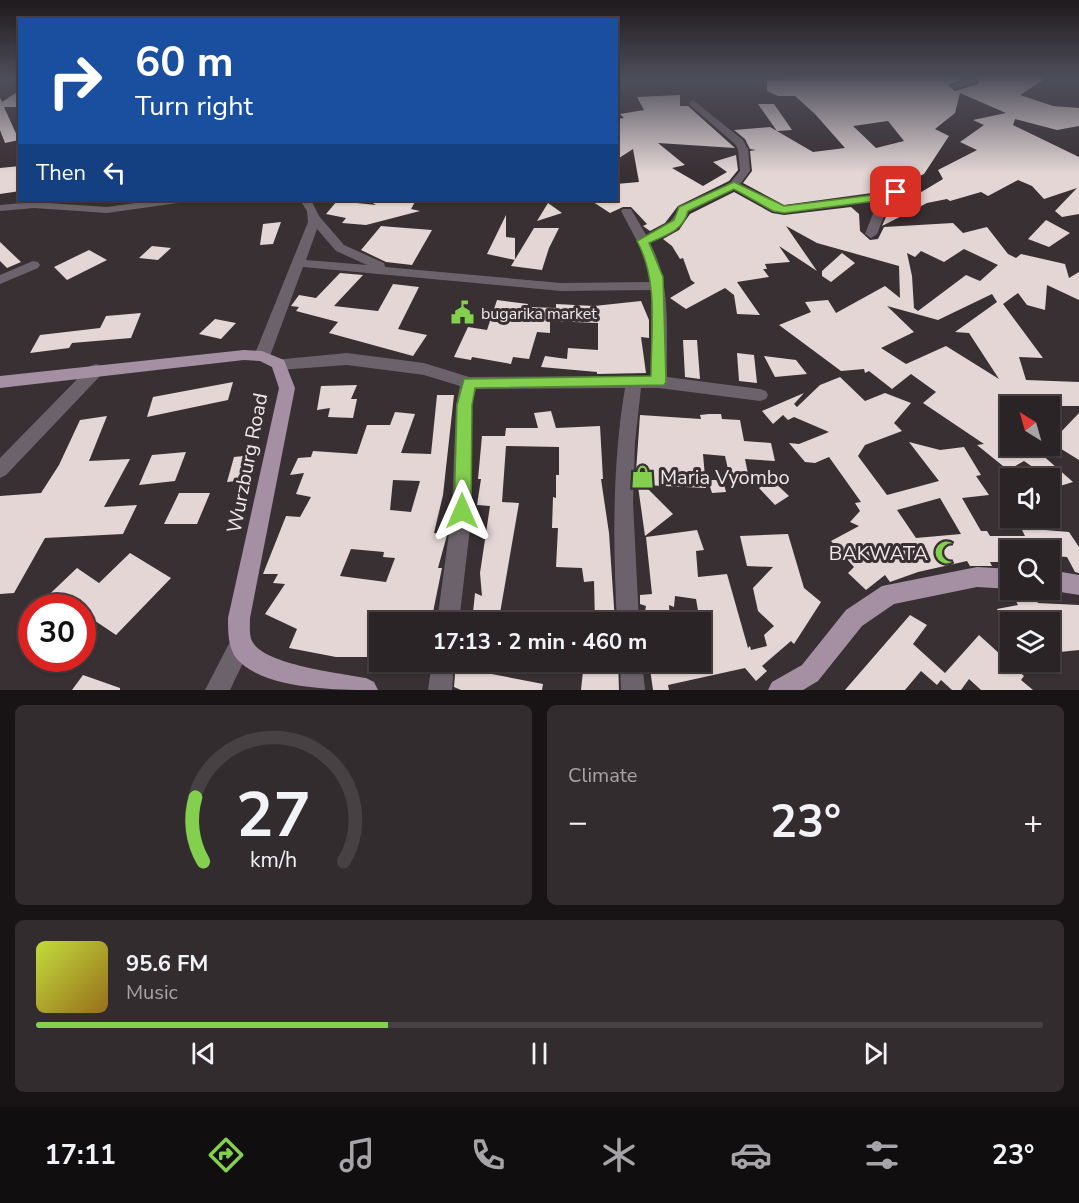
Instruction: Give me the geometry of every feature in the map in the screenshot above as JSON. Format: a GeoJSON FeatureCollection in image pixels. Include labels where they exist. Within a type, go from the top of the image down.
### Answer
{"type":"FeatureCollection","features":[{"type":"Feature","properties":{"kind":"main road"},"geometry":{"type":"LineString","coordinates":[[0,382],[215,357],[261,356],[279,364]]}},
{"type":"Feature","properties":{"kind":"main road","name":"Wurzburg Road"},"geometry":{"type":"LineString","coordinates":[[241,644],[239,618],[287,388],[279,364]]}},
{"type":"Feature","properties":{"kind":"main road"},"geometry":{"type":"LineString","coordinates":[[780,690],[810,673],[854,618],[890,594],[977,577],[1000,578]]}},
{"type":"Feature","properties":{"kind":"main road"},"geometry":{"type":"LineString","coordinates":[[1060,582],[1079,585]]}},
{"type":"Feature","properties":{"kind":"main road"},"geometry":{"type":"LineString","coordinates":[[241,644],[249,657],[266,666],[366,690]]}},
{"type":"Feature","properties":{"kind":"street"},"geometry":{"type":"LineString","coordinates":[[643,241],[669,230],[680,222],[680,213],[685,208],[734,185],[745,171],[742,146],[700,109]]}},
{"type":"Feature","properties":{"kind":"street"},"geometry":{"type":"LineString","coordinates":[[734,185],[777,209],[784,210],[875,198],[912,184]]}},
{"type":"Feature","properties":{"kind":"street"},"geometry":{"type":"LineString","coordinates":[[870,234],[877,224],[880,211],[875,198]]}},
{"type":"Feature","properties":{"kind":"street"},"geometry":{"type":"LineString","coordinates":[[0,208],[40,206],[107,210],[165,201]]}},
{"type":"Feature","properties":{"kind":"street"},"geometry":{"type":"LineString","coordinates":[[306,201],[314,216],[346,253],[394,273]]}},
{"type":"Feature","properties":{"kind":"street"},"geometry":{"type":"LineString","coordinates":[[627,211],[656,268],[659,382]]}},
{"type":"Feature","properties":{"kind":"street"},"geometry":{"type":"LineString","coordinates":[[261,356],[314,216]]}},
{"type":"Feature","properties":{"kind":"street"},"geometry":{"type":"LineString","coordinates":[[298,263],[561,286],[658,286]]}},
{"type":"Feature","properties":{"kind":"street"},"geometry":{"type":"LineString","coordinates":[[0,280],[33,266]]}},
{"type":"Feature","properties":{"kind":"street"},"geometry":{"type":"LineString","coordinates":[[279,364],[346,359],[424,369],[469,383],[659,382],[760,395]]}},
{"type":"Feature","properties":{"kind":"street"},"geometry":{"type":"LineString","coordinates":[[0,470],[96,370]]}},
{"type":"Feature","properties":{"kind":"street"},"geometry":{"type":"LineString","coordinates":[[627,612],[623,544],[624,468],[627,418],[634,382]]}},
{"type":"Feature","properties":{"kind":"street"},"geometry":{"type":"LineString","coordinates":[[449,612],[462,511],[464,405],[469,383]]}},
{"type":"Feature","properties":{"kind":"street"},"geometry":{"type":"LineString","coordinates":[[217,690],[241,644]]}},
{"type":"Feature","properties":{"kind":"street"},"geometry":{"type":"LineString","coordinates":[[440,690],[442,672]]}},
{"type":"Feature","properties":{"kind":"street"},"geometry":{"type":"LineString","coordinates":[[632,672],[633,690]]}},
{"type":"Feature","properties":{"kind":"building"},"geometry":{"type":"Polygon","coordinates":[[[0,109],[5,109],[18,140],[5,143],[0,130],[0,109]]]}},
{"type":"Feature","properties":{"kind":"building"},"geometry":{"type":"Polygon","coordinates":[[[692,109],[735,148],[658,143],[685,165],[672,168],[703,186],[727,172],[713,162],[736,155],[738,170],[729,181],[678,206],[665,223],[650,231],[643,226],[647,224],[631,207],[623,207],[610,213],[592,201],[618,201],[620,195],[618,184],[639,182],[633,149],[618,159],[618,119],[624,118],[620,114],[644,110],[692,109]]]}},
{"type":"Feature","properties":{"kind":"building"},"geometry":{"type":"Polygon","coordinates":[[[762,109],[778,109],[792,130],[777,131],[762,109]]]}},
{"type":"Feature","properties":{"kind":"building"},"geometry":{"type":"Polygon","coordinates":[[[810,109],[956,109],[955,113],[935,129],[949,136],[924,174],[872,193],[784,205],[743,183],[752,171],[750,151],[756,150],[750,149],[745,139],[734,130],[770,127],[813,152],[845,148],[810,109]],[[888,121],[853,126],[876,148],[904,141],[888,121]]]}},
{"type":"Feature","properties":{"kind":"building"},"geometry":{"type":"Polygon","coordinates":[[[997,109],[1079,109],[1079,126],[1057,130],[1015,119],[1013,125],[1079,157],[1079,214],[1062,217],[1055,211],[1077,188],[1044,199],[1032,186],[1018,180],[988,196],[981,192],[950,201],[947,199],[927,203],[882,226],[888,212],[943,179],[938,170],[977,150],[960,142],[984,125],[973,120],[1006,113],[997,109]]]}},
{"type":"Feature","properties":{"kind":"building"},"geometry":{"type":"Polygon","coordinates":[[[18,166],[18,191],[0,194],[0,168],[18,166]]]}},
{"type":"Feature","properties":{"kind":"building"},"geometry":{"type":"Polygon","coordinates":[[[734,192],[772,213],[784,215],[851,207],[859,214],[860,231],[870,240],[878,239],[884,227],[953,223],[963,233],[987,227],[1008,254],[1016,258],[1021,254],[1065,264],[1069,278],[1079,272],[1079,300],[1047,285],[1045,310],[1027,305],[1018,293],[1003,304],[1043,358],[1019,357],[1026,380],[1079,382],[1079,406],[1060,406],[1060,396],[1000,396],[1000,456],[1043,456],[1057,468],[1034,468],[1024,461],[1012,468],[1006,468],[977,445],[984,444],[923,403],[936,392],[911,374],[892,389],[869,371],[865,373],[864,369],[841,371],[779,325],[811,312],[805,302],[828,300],[836,313],[885,286],[900,298],[899,266],[817,243],[786,226],[817,271],[779,246],[790,262],[765,264],[767,269],[763,269],[769,277],[737,282],[760,315],[737,314],[734,295],[725,288],[686,309],[670,298],[695,283],[691,280],[683,258],[680,259],[672,246],[663,239],[679,230],[690,214],[734,192]],[[964,249],[944,262],[921,251],[915,257],[907,253],[912,276],[914,308],[918,311],[966,275],[980,281],[998,265],[964,249]],[[992,294],[938,320],[887,306],[914,332],[881,348],[906,364],[946,346],[999,379],[969,333],[955,332],[997,302],[992,294]]]}},
{"type":"Feature","properties":{"kind":"building"},"geometry":{"type":"Polygon","coordinates":[[[337,201],[376,205],[370,201],[415,201],[411,209],[420,211],[366,225],[342,223],[346,218],[326,214],[337,201]]]}},
{"type":"Feature","properties":{"kind":"building"},"geometry":{"type":"Polygon","coordinates":[[[548,203],[562,213],[537,221],[548,203]]]}},
{"type":"Feature","properties":{"kind":"building"},"geometry":{"type":"Polygon","coordinates":[[[506,215],[506,237],[515,238],[515,260],[487,254],[506,215]]]}},
{"type":"Feature","properties":{"kind":"building"},"geometry":{"type":"Polygon","coordinates":[[[1046,220],[1070,233],[1049,247],[1028,239],[1046,220]]]}},
{"type":"Feature","properties":{"kind":"building"},"geometry":{"type":"Polygon","coordinates":[[[281,222],[273,244],[260,245],[263,224],[281,222]]]}},
{"type":"Feature","properties":{"kind":"building"},"geometry":{"type":"Polygon","coordinates":[[[381,226],[432,230],[412,265],[386,262],[361,250],[381,226]]]}},
{"type":"Feature","properties":{"kind":"building"},"geometry":{"type":"Polygon","coordinates":[[[534,228],[559,228],[542,270],[511,266],[534,228]]]}},
{"type":"Feature","properties":{"kind":"building"},"geometry":{"type":"Polygon","coordinates":[[[0,242],[21,262],[7,268],[0,261],[0,242]]]}},
{"type":"Feature","properties":{"kind":"building"},"geometry":{"type":"Polygon","coordinates":[[[152,246],[171,248],[158,260],[139,258],[152,246]]]}},
{"type":"Feature","properties":{"kind":"building"},"geometry":{"type":"Polygon","coordinates":[[[89,250],[107,260],[67,280],[54,267],[89,250]]]}},
{"type":"Feature","properties":{"kind":"building"},"geometry":{"type":"Polygon","coordinates":[[[842,253],[855,263],[831,282],[822,276],[822,271],[842,253]]]}},
{"type":"Feature","properties":{"kind":"building"},"geometry":{"type":"Polygon","coordinates":[[[340,273],[363,275],[334,306],[378,311],[393,284],[419,287],[398,329],[427,335],[413,356],[329,333],[338,322],[296,311],[299,307],[291,306],[299,295],[316,298],[340,273]]]}},
{"type":"Feature","properties":{"kind":"building"},"geometry":{"type":"Polygon","coordinates":[[[497,300],[528,304],[527,307],[556,308],[556,304],[594,306],[641,301],[649,320],[649,338],[641,337],[646,373],[597,374],[597,372],[541,367],[545,356],[567,359],[568,348],[598,350],[598,323],[550,321],[550,333],[537,332],[529,359],[513,357],[511,364],[472,357],[471,360],[454,357],[468,327],[487,330],[497,300]]]}},
{"type":"Feature","properties":{"kind":"building"},"geometry":{"type":"Polygon","coordinates":[[[141,313],[131,338],[72,343],[69,348],[30,353],[40,335],[100,328],[106,316],[141,313]]]}},
{"type":"Feature","properties":{"kind":"building"},"geometry":{"type":"Polygon","coordinates":[[[215,319],[236,323],[221,339],[199,334],[215,319]]]}},
{"type":"Feature","properties":{"kind":"building"},"geometry":{"type":"Polygon","coordinates":[[[683,340],[697,340],[700,379],[685,377],[683,340]]]}},
{"type":"Feature","properties":{"kind":"building"},"geometry":{"type":"Polygon","coordinates":[[[737,353],[754,355],[757,383],[739,381],[737,353]]]}},
{"type":"Feature","properties":{"kind":"building"},"geometry":{"type":"Polygon","coordinates":[[[764,356],[796,360],[807,374],[775,377],[764,356]]]}},
{"type":"Feature","properties":{"kind":"building"},"geometry":{"type":"Polygon","coordinates":[[[840,377],[865,401],[885,393],[911,403],[894,423],[902,431],[865,445],[858,456],[887,495],[939,481],[909,442],[940,450],[964,447],[981,475],[976,476],[989,495],[962,498],[981,531],[987,531],[990,536],[1025,536],[1021,528],[1069,532],[1079,547],[1079,573],[1075,572],[1067,557],[1060,557],[1060,540],[1000,540],[1000,562],[990,562],[992,566],[970,566],[967,561],[918,572],[890,582],[885,575],[866,590],[848,573],[854,567],[831,541],[859,526],[850,522],[860,511],[855,503],[861,502],[829,457],[815,463],[805,462],[789,443],[799,444],[829,432],[794,417],[788,420],[783,415],[773,424],[762,411],[804,393],[794,404],[797,407],[820,385],[840,377]],[[940,498],[897,510],[916,538],[961,534],[940,498]]]}},
{"type":"Feature","properties":{"kind":"building"},"geometry":{"type":"Polygon","coordinates":[[[233,382],[228,400],[147,417],[153,397],[233,382]]]}},
{"type":"Feature","properties":{"kind":"building"},"geometry":{"type":"Polygon","coordinates":[[[357,385],[351,399],[357,399],[353,418],[328,417],[330,408],[317,410],[321,386],[357,385]]]}},
{"type":"Feature","properties":{"kind":"building"},"geometry":{"type":"Polygon","coordinates":[[[437,395],[454,395],[443,495],[434,533],[447,535],[438,568],[442,568],[433,612],[369,612],[369,657],[336,657],[289,648],[297,629],[265,614],[285,584],[273,583],[278,574],[263,574],[286,516],[300,517],[311,497],[296,494],[304,473],[290,475],[298,458],[311,457],[313,451],[357,454],[367,425],[390,425],[395,412],[415,414],[401,453],[431,454],[437,395]],[[393,480],[390,510],[411,512],[420,481],[393,480]],[[351,549],[340,576],[386,582],[395,558],[383,557],[384,552],[351,549]]]}},
{"type":"Feature","properties":{"kind":"building"},"geometry":{"type":"Polygon","coordinates":[[[551,411],[556,428],[600,426],[603,479],[601,479],[609,533],[614,612],[595,612],[594,581],[584,582],[582,568],[556,567],[558,528],[552,528],[553,497],[556,498],[556,475],[559,475],[559,447],[506,446],[502,502],[519,503],[500,612],[473,612],[475,593],[482,596],[480,573],[490,506],[477,505],[481,479],[478,479],[482,436],[505,436],[506,428],[538,428],[534,413],[551,411]]]}},
{"type":"Feature","properties":{"kind":"building"},"geometry":{"type":"Polygon","coordinates":[[[1079,413],[1079,460],[1060,448],[1060,433],[1079,413]]]}},
{"type":"Feature","properties":{"kind":"building"},"geometry":{"type":"Polygon","coordinates":[[[721,414],[722,419],[740,420],[744,441],[771,443],[775,461],[745,459],[749,479],[730,478],[725,456],[703,454],[706,488],[644,485],[673,514],[645,536],[636,472],[640,415],[701,419],[700,415],[721,414]]]}},
{"type":"Feature","properties":{"kind":"building"},"geometry":{"type":"Polygon","coordinates":[[[107,416],[89,461],[130,459],[104,507],[137,505],[123,534],[45,538],[14,593],[0,594],[0,496],[41,493],[59,465],[80,420],[107,416]]]}},
{"type":"Feature","properties":{"kind":"building"},"geometry":{"type":"Polygon","coordinates":[[[186,452],[175,481],[139,485],[152,455],[186,452]]]}},
{"type":"Feature","properties":{"kind":"building"},"geometry":{"type":"Polygon","coordinates":[[[253,455],[247,480],[227,482],[234,457],[253,455]]]}},
{"type":"Feature","properties":{"kind":"building"},"geometry":{"type":"Polygon","coordinates":[[[1060,471],[1073,482],[1060,486],[1060,471]]]}},
{"type":"Feature","properties":{"kind":"building"},"geometry":{"type":"Polygon","coordinates":[[[708,480],[723,480],[726,492],[712,493],[708,480]]]}},
{"type":"Feature","properties":{"kind":"building"},"geometry":{"type":"Polygon","coordinates":[[[772,480],[789,496],[775,505],[759,488],[772,480]]]}},
{"type":"Feature","properties":{"kind":"building"},"geometry":{"type":"Polygon","coordinates":[[[179,493],[210,493],[197,524],[164,524],[179,493]]]}},
{"type":"Feature","properties":{"kind":"building"},"geometry":{"type":"Polygon","coordinates":[[[697,530],[704,550],[696,551],[698,577],[727,574],[748,648],[750,646],[751,650],[767,646],[764,635],[774,626],[758,611],[753,588],[773,567],[747,566],[740,536],[788,534],[804,588],[821,602],[794,644],[791,641],[762,666],[767,671],[756,681],[745,668],[668,685],[669,690],[653,690],[650,672],[711,672],[711,612],[698,612],[696,599],[675,596],[674,607],[669,605],[669,612],[645,612],[646,606],[640,604],[640,595],[652,594],[646,537],[697,530]]]}},
{"type":"Feature","properties":{"kind":"building"},"geometry":{"type":"Polygon","coordinates":[[[130,553],[171,578],[116,635],[96,621],[96,594],[50,594],[77,568],[99,583],[130,553]]]}},
{"type":"Feature","properties":{"kind":"building"},"geometry":{"type":"Polygon","coordinates":[[[1015,600],[1079,605],[1079,650],[1060,652],[1060,612],[1000,612],[1000,614],[997,609],[1018,605],[1015,600]]]}},
{"type":"Feature","properties":{"kind":"building"},"geometry":{"type":"Polygon","coordinates":[[[910,615],[927,625],[913,644],[945,673],[979,635],[1000,654],[1000,672],[1020,672],[1024,676],[1021,680],[1033,690],[981,690],[969,679],[961,690],[952,690],[941,680],[937,685],[921,671],[905,690],[845,690],[910,615]]]}},
{"type":"Feature","properties":{"kind":"building"},"geometry":{"type":"Polygon","coordinates":[[[455,672],[481,672],[543,684],[542,690],[461,690],[454,687],[455,672]]]}},
{"type":"Feature","properties":{"kind":"building"},"geometry":{"type":"Polygon","coordinates":[[[583,672],[618,672],[619,690],[581,690],[583,672]]]}},
{"type":"Feature","properties":{"kind":"building"},"geometry":{"type":"Polygon","coordinates":[[[83,675],[120,688],[120,690],[72,690],[83,675]]]}},
{"type":"Feature","properties":{"kind":"place","name":"bugarika market"},"geometry":{"type":"Point","coordinates":[463,313]}},
{"type":"Feature","properties":{"kind":"place","name":"Maria Vyombo"},"geometry":{"type":"Point","coordinates":[642,477]}},
{"type":"Feature","properties":{"kind":"place","name":"BAKWATA"},"geometry":{"type":"Point","coordinates":[946,553]}},
{"type":"Feature","properties":{"kind":"route"},"geometry":{"type":"LineString","coordinates":[[462,511],[464,405],[469,383],[659,382],[656,268],[643,241],[669,230],[680,222],[680,214],[683,210],[734,185],[777,209],[784,210],[875,198],[896,192]]}}]}
